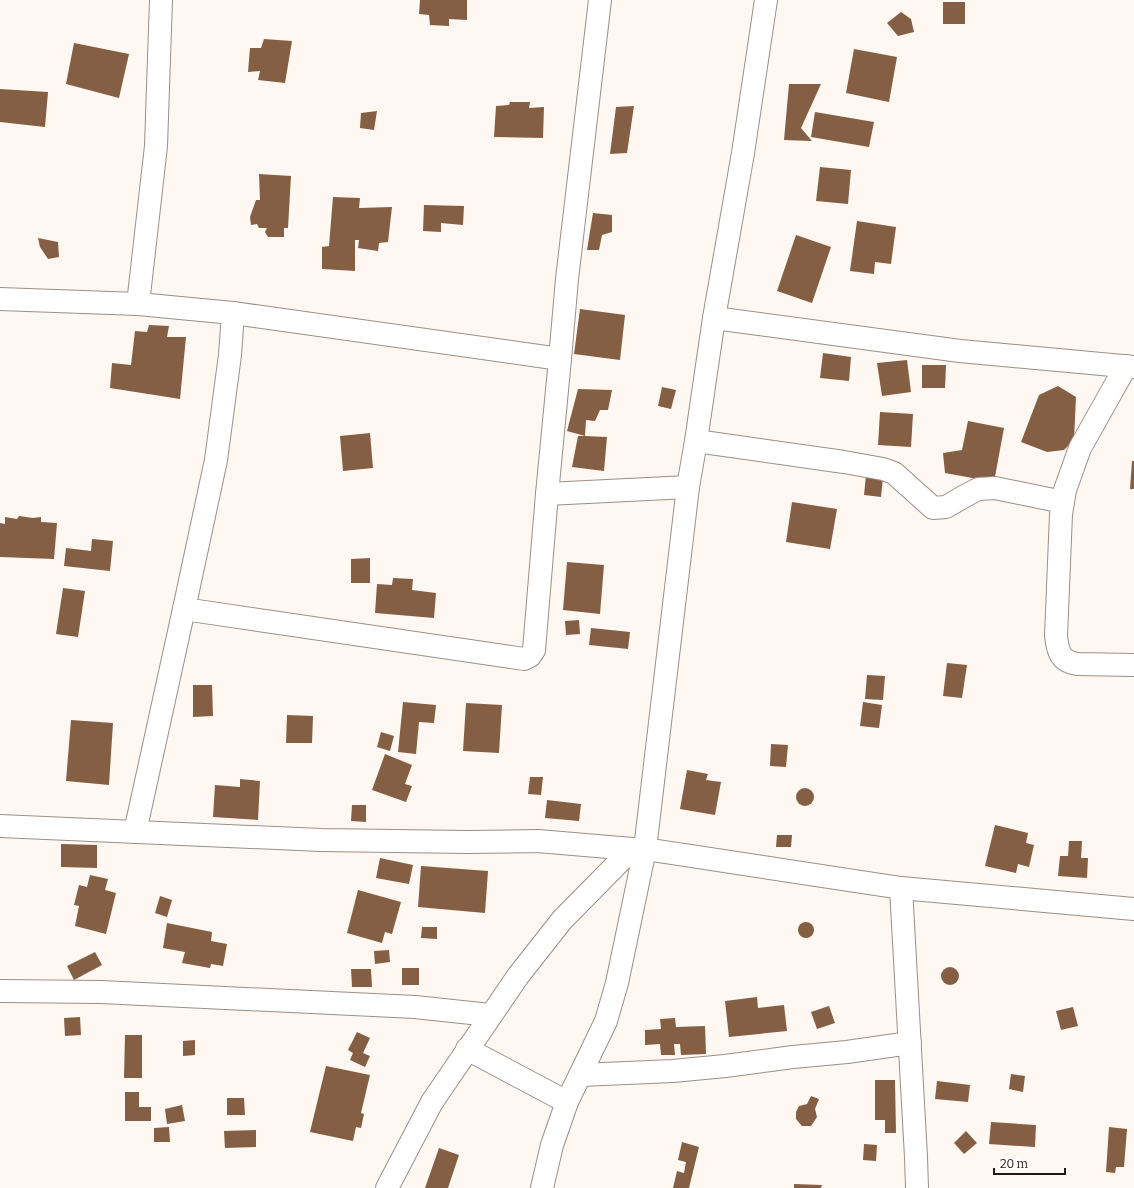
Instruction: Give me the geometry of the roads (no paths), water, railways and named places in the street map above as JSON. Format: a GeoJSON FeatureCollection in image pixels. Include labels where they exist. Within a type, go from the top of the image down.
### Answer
{"type":"FeatureCollection","features":[{"type":"Feature","properties":{"kind":"street"},"geometry":{"type":"LineString","coordinates":[[138,304],[156,146],[161,0]]}},
{"type":"Feature","properties":{"kind":"street"},"geometry":{"type":"LineString","coordinates":[[184,609],[524,659],[530,656],[534,650],[567,279],[600,0]]}},
{"type":"Feature","properties":{"kind":"street"},"geometry":{"type":"LineString","coordinates":[[542,1188],[552,1146],[567,1102],[606,1021],[617,983],[638,850],[688,487],[714,318],[743,153],[766,0]]}},
{"type":"Feature","properties":{"kind":"street"},"geometry":{"type":"LineString","coordinates":[[0,299],[138,304],[233,313],[560,359]]}},
{"type":"Feature","properties":{"kind":"street"},"geometry":{"type":"LineString","coordinates":[[135,832],[216,460],[230,354],[233,313]]}},
{"type":"Feature","properties":{"kind":"street"},"geometry":{"type":"LineString","coordinates":[[714,318],[960,350],[1130,367],[1080,448],[1065,490],[1061,514],[1056,636],[1058,649],[1062,657],[1068,662],[1134,665]]}},
{"type":"Feature","properties":{"kind":"street"},"geometry":{"type":"LineString","coordinates":[[696,441],[883,469],[894,473],[933,508],[946,507],[978,489],[995,488],[1063,502]]}},
{"type":"Feature","properties":{"kind":"street"},"geometry":{"type":"LineString","coordinates":[[547,494],[688,487]]}},
{"type":"Feature","properties":{"kind":"street"},"geometry":{"type":"LineString","coordinates":[[0,826],[321,840],[538,842],[638,850],[901,888],[1134,910]]}},
{"type":"Feature","properties":{"kind":"street"},"geometry":{"type":"LineString","coordinates":[[387,1188],[432,1102],[518,976],[562,920],[638,850]]}},
{"type":"Feature","properties":{"kind":"street"},"geometry":{"type":"LineString","coordinates":[[901,888],[917,1188]]}},
{"type":"Feature","properties":{"kind":"street"},"geometry":{"type":"LineString","coordinates":[[0,991],[101,992],[400,1006],[490,1015]]}},
{"type":"Feature","properties":{"kind":"street"},"geometry":{"type":"LineString","coordinates":[[580,1076],[673,1071],[847,1052],[910,1043]]}},
{"type":"Feature","properties":{"kind":"street"},"geometry":{"type":"LineString","coordinates":[[467,1049],[567,1102]]}}]}
